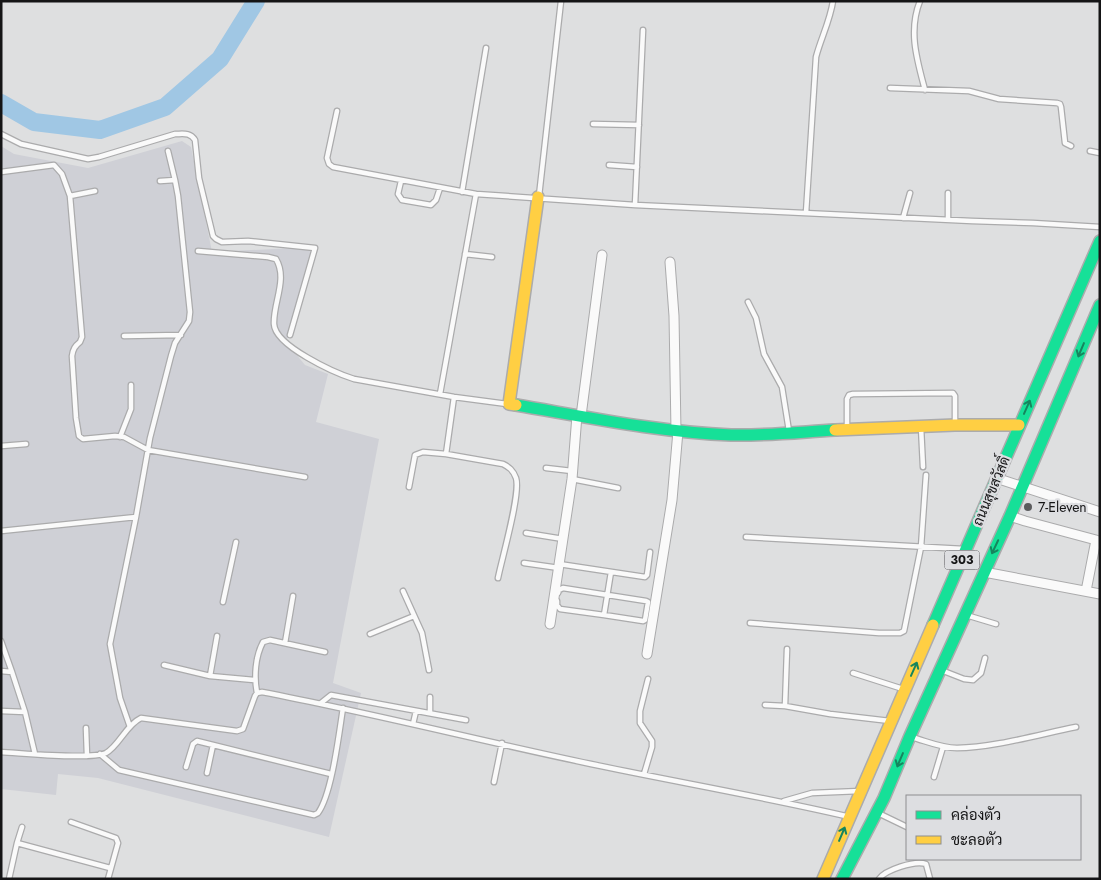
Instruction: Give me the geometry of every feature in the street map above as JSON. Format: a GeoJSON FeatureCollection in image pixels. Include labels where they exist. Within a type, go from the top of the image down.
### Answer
{"type":"FeatureCollection","features":[{"type":"Feature","properties":{"kind":"main road"},"geometry":{"type":"LineString","coordinates":[[538,197],[509,404],[677,431],[734,435],[921,426],[1018,425]]}},
{"type":"Feature","properties":{"kind":"main road","name":"ถนนสุขสวัสดิ์"},"geometry":{"type":"LineString","coordinates":[[823,879],[1018,425],[1100,241]]}},
{"type":"Feature","properties":{"kind":"main road","name":"ถนนสุขสวัสดิ์"},"geometry":{"type":"LineString","coordinates":[[843,879],[877,813],[964,614],[1010,516],[1100,306]]}},
{"type":"Feature","properties":{"kind":"street"},"geometry":{"type":"LineString","coordinates":[[550,624],[602,255]]}},
{"type":"Feature","properties":{"kind":"street"},"geometry":{"type":"LineString","coordinates":[[647,654],[669,519],[677,431],[674,316],[670,262]]}},
{"type":"Feature","properties":{"kind":"street"},"geometry":{"type":"LineString","coordinates":[[996,478],[1100,512]]}},
{"type":"Feature","properties":{"kind":"street"},"geometry":{"type":"LineString","coordinates":[[1010,516],[1098,541],[1086,591]]}},
{"type":"Feature","properties":{"kind":"street"},"geometry":{"type":"LineString","coordinates":[[984,572],[1100,594]]}},
{"type":"Feature","properties":{"kind":"lane"},"geometry":{"type":"LineString","coordinates":[[538,197],[561,1]]}},
{"type":"Feature","properties":{"kind":"lane"},"geometry":{"type":"LineString","coordinates":[[806,213],[816,57],[833,1]]}},
{"type":"Feature","properties":{"kind":"lane"},"geometry":{"type":"LineString","coordinates":[[920,1],[913,24],[918,64],[925,90]]}},
{"type":"Feature","properties":{"kind":"lane"},"geometry":{"type":"LineString","coordinates":[[635,205],[643,30]]}},
{"type":"Feature","properties":{"kind":"lane"},"geometry":{"type":"LineString","coordinates":[[462,192],[486,48]]}},
{"type":"Feature","properties":{"kind":"lane"},"geometry":{"type":"LineString","coordinates":[[890,88],[969,91],[999,98],[1060,104],[1065,142],[1071,146]]}},
{"type":"Feature","properties":{"kind":"lane"},"geometry":{"type":"LineString","coordinates":[[337,111],[327,158],[329,164],[333,167],[462,192],[635,205],[1100,227]]}},
{"type":"Feature","properties":{"kind":"lane"},"geometry":{"type":"LineString","coordinates":[[593,124],[639,125]]}},
{"type":"Feature","properties":{"kind":"lane"},"geometry":{"type":"LineString","coordinates":[[1,134],[21,144],[88,159],[175,134],[186,133],[192,136],[195,140],[201,185],[213,236],[216,240],[222,242],[248,241],[315,248],[290,335]]}},
{"type":"Feature","properties":{"kind":"lane"},"geometry":{"type":"LineString","coordinates":[[130,726],[120,698],[110,644],[148,450],[171,356],[175,343],[189,321],[190,312],[178,196],[168,151]]}},
{"type":"Feature","properties":{"kind":"lane"},"geometry":{"type":"LineString","coordinates":[[1090,151],[1100,153]]}},
{"type":"Feature","properties":{"kind":"lane"},"geometry":{"type":"LineString","coordinates":[[1,172],[54,165],[62,174],[70,196],[82,337],[75,346],[72,356],[79,436],[83,438],[120,437],[148,450],[306,477]]}},
{"type":"Feature","properties":{"kind":"lane"},"geometry":{"type":"LineString","coordinates":[[608,165],[637,167]]}},
{"type":"Feature","properties":{"kind":"lane"},"geometry":{"type":"LineString","coordinates":[[160,181],[174,180]]}},
{"type":"Feature","properties":{"kind":"lane"},"geometry":{"type":"LineString","coordinates":[[401,181],[398,194],[402,200],[431,205],[436,200],[440,188]]}},
{"type":"Feature","properties":{"kind":"lane"},"geometry":{"type":"LineString","coordinates":[[70,196],[95,191]]}},
{"type":"Feature","properties":{"kind":"lane"},"geometry":{"type":"LineString","coordinates":[[903,218],[910,193]]}},
{"type":"Feature","properties":{"kind":"lane"},"geometry":{"type":"LineString","coordinates":[[948,193],[948,220]]}},
{"type":"Feature","properties":{"kind":"lane"},"geometry":{"type":"LineString","coordinates":[[440,394],[476,194]]}},
{"type":"Feature","properties":{"kind":"lane"},"geometry":{"type":"LineString","coordinates":[[198,250],[268,257],[276,260],[280,265],[281,275],[274,323],[277,334],[290,346],[338,374],[354,379],[454,397],[509,404]]}},
{"type":"Feature","properties":{"kind":"lane"},"geometry":{"type":"LineString","coordinates":[[465,254],[492,257]]}},
{"type":"Feature","properties":{"kind":"lane"},"geometry":{"type":"LineString","coordinates":[[748,302],[756,318],[764,354],[782,387],[790,432]]}},
{"type":"Feature","properties":{"kind":"lane"},"geometry":{"type":"LineString","coordinates":[[124,336],[181,335]]}},
{"type":"Feature","properties":{"kind":"lane"},"geometry":{"type":"LineString","coordinates":[[120,437],[131,410],[131,385]]}},
{"type":"Feature","properties":{"kind":"lane"},"geometry":{"type":"LineString","coordinates":[[847,429],[847,399],[849,395],[853,394],[952,393],[955,396],[955,425]]}},
{"type":"Feature","properties":{"kind":"lane"},"geometry":{"type":"LineString","coordinates":[[446,454],[454,397]]}},
{"type":"Feature","properties":{"kind":"lane"},"geometry":{"type":"LineString","coordinates":[[921,426],[923,467]]}},
{"type":"Feature","properties":{"kind":"lane"},"geometry":{"type":"LineString","coordinates":[[1,446],[26,444]]}},
{"type":"Feature","properties":{"kind":"lane"},"geometry":{"type":"LineString","coordinates":[[409,487],[415,455],[418,452],[446,454],[502,464],[510,468],[516,477],[517,496],[498,578]]}},
{"type":"Feature","properties":{"kind":"lane"},"geometry":{"type":"LineString","coordinates":[[546,468],[618,488]]}},
{"type":"Feature","properties":{"kind":"lane"},"geometry":{"type":"LineString","coordinates":[[750,623],[900,633],[904,631],[921,547],[926,475]]}},
{"type":"Feature","properties":{"kind":"lane"},"geometry":{"type":"LineString","coordinates":[[1,530],[136,517]]}},
{"type":"Feature","properties":{"kind":"lane"},"geometry":{"type":"LineString","coordinates":[[526,533],[563,539]]}},
{"type":"Feature","properties":{"kind":"lane"},"geometry":{"type":"LineString","coordinates":[[746,537],[966,549]]}},
{"type":"Feature","properties":{"kind":"lane"},"geometry":{"type":"LineString","coordinates":[[223,602],[236,542]]}},
{"type":"Feature","properties":{"kind":"lane"},"geometry":{"type":"LineString","coordinates":[[524,563],[611,572],[645,578],[650,552]]}},
{"type":"Feature","properties":{"kind":"lane"},"geometry":{"type":"LineString","coordinates":[[604,615],[611,572]]}},
{"type":"Feature","properties":{"kind":"lane"},"geometry":{"type":"LineString","coordinates":[[563,588],[648,602],[645,620],[643,621],[604,615],[558,608],[559,590],[563,588]]}},
{"type":"Feature","properties":{"kind":"lane"},"geometry":{"type":"LineString","coordinates":[[403,591],[422,633],[429,670]]}},
{"type":"Feature","properties":{"kind":"lane"},"geometry":{"type":"LineString","coordinates":[[285,643],[293,596]]}},
{"type":"Feature","properties":{"kind":"lane"},"geometry":{"type":"LineString","coordinates":[[964,614],[996,624]]}},
{"type":"Feature","properties":{"kind":"lane"},"geometry":{"type":"LineString","coordinates":[[370,634],[414,616]]}},
{"type":"Feature","properties":{"kind":"lane"},"geometry":{"type":"LineString","coordinates":[[210,676],[217,636]]}},
{"type":"Feature","properties":{"kind":"lane"},"geometry":{"type":"LineString","coordinates":[[1,752],[87,756],[105,753],[111,749],[138,719],[145,718],[236,731],[243,729],[247,723],[257,693],[254,680],[260,647],[263,642],[270,640],[325,652]]}},
{"type":"Feature","properties":{"kind":"lane"},"geometry":{"type":"LineString","coordinates":[[1,641],[25,712],[35,754]]}},
{"type":"Feature","properties":{"kind":"lane"},"geometry":{"type":"LineString","coordinates":[[785,706],[787,649]]}},
{"type":"Feature","properties":{"kind":"lane"},"geometry":{"type":"LineString","coordinates":[[940,670],[964,679],[973,680],[981,673],[985,658]]}},
{"type":"Feature","properties":{"kind":"lane"},"geometry":{"type":"LineString","coordinates":[[164,665],[210,676],[254,680]]}},
{"type":"Feature","properties":{"kind":"lane"},"geometry":{"type":"LineString","coordinates":[[1,671],[12,672]]}},
{"type":"Feature","properties":{"kind":"lane"},"geometry":{"type":"LineString","coordinates":[[853,673],[905,690]]}},
{"type":"Feature","properties":{"kind":"lane"},"geometry":{"type":"LineString","coordinates":[[644,774],[652,747],[649,737],[640,723],[640,711],[648,679]]}},
{"type":"Feature","properties":{"kind":"lane"},"geometry":{"type":"LineString","coordinates":[[257,693],[262,692],[321,703],[591,764],[782,801],[850,817]]}},
{"type":"Feature","properties":{"kind":"lane"},"geometry":{"type":"LineString","coordinates":[[321,703],[331,695],[466,720]]}},
{"type":"Feature","properties":{"kind":"lane"},"geometry":{"type":"LineString","coordinates":[[430,697],[430,713]]}},
{"type":"Feature","properties":{"kind":"lane"},"geometry":{"type":"LineString","coordinates":[[765,705],[785,706],[830,714],[891,721]]}},
{"type":"Feature","properties":{"kind":"lane"},"geometry":{"type":"LineString","coordinates":[[100,754],[119,770],[314,815],[321,810],[331,774],[343,708]]}},
{"type":"Feature","properties":{"kind":"lane"},"geometry":{"type":"LineString","coordinates":[[1,711],[25,712]]}},
{"type":"Feature","properties":{"kind":"lane"},"geometry":{"type":"LineString","coordinates":[[413,724],[416,711]]}},
{"type":"Feature","properties":{"kind":"lane"},"geometry":{"type":"LineString","coordinates":[[910,736],[943,747],[957,748],[994,744],[1076,727]]}},
{"type":"Feature","properties":{"kind":"lane"},"geometry":{"type":"LineString","coordinates":[[86,728],[87,756]]}},
{"type":"Feature","properties":{"kind":"lane"},"geometry":{"type":"LineString","coordinates":[[186,767],[195,742],[331,774]]}},
{"type":"Feature","properties":{"kind":"lane"},"geometry":{"type":"LineString","coordinates":[[494,782],[502,743]]}},
{"type":"Feature","properties":{"kind":"lane"},"geometry":{"type":"LineString","coordinates":[[207,773],[213,745]]}},
{"type":"Feature","properties":{"kind":"lane"},"geometry":{"type":"LineString","coordinates":[[934,776],[943,747]]}},
{"type":"Feature","properties":{"kind":"lane"},"geometry":{"type":"LineString","coordinates":[[782,801],[812,793],[860,791]]}},
{"type":"Feature","properties":{"kind":"lane"},"geometry":{"type":"LineString","coordinates":[[877,813],[906,826]]}},
{"type":"Feature","properties":{"kind":"lane"},"geometry":{"type":"LineString","coordinates":[[71,822],[116,838],[118,843],[108,879]]}},
{"type":"Feature","properties":{"kind":"lane"},"geometry":{"type":"LineString","coordinates":[[9,879],[22,827]]}},
{"type":"Feature","properties":{"kind":"lane"},"geometry":{"type":"LineString","coordinates":[[17,843],[110,868]]}},
{"type":"Feature","properties":{"kind":"lane"},"geometry":{"type":"LineString","coordinates":[[879,879],[887,871],[920,862],[926,864],[930,879]]}},
{"type":"Feature","properties":{"kind":"shaded area"},"geometry":{"type":"Polygon","coordinates":[[[182,141],[191,147],[212,252],[314,247],[286,342],[305,365],[328,374],[316,422],[379,439],[333,683],[361,693],[329,837],[98,778],[58,774],[56,795],[1,789],[1,146],[14,154],[88,168],[182,141]]]}},
{"type":"Feature","properties":{"kind":"waterway"},"geometry":{"type":"LineString","coordinates":[[1,103],[34,122],[100,130],[165,107],[220,59],[256,1]]}},
{"type":"Feature","properties":{"kind":"traffic: fast"},"geometry":{"type":"LineString","coordinates":[[933,625],[1100,241]]}},
{"type":"Feature","properties":{"kind":"traffic: fast"},"geometry":{"type":"LineString","coordinates":[[842,879],[884,798],[910,736],[1010,516],[1100,305]]}},
{"type":"Feature","properties":{"kind":"traffic: fast"},"geometry":{"type":"LineString","coordinates":[[516,405],[677,431],[757,435],[835,430]]}},
{"type":"Feature","properties":{"kind":"traffic: slow"},"geometry":{"type":"LineString","coordinates":[[516,405],[509,404],[538,197]]}},
{"type":"Feature","properties":{"kind":"traffic: slow"},"geometry":{"type":"LineString","coordinates":[[835,430],[955,425],[1019,425]]}},
{"type":"Feature","properties":{"kind":"traffic: slow"},"geometry":{"type":"LineString","coordinates":[[823,879],[933,625]]}},
{"type":"Feature","properties":{"kind":"place","name":"7-Eleven"},"geometry":{"type":"Point","coordinates":[1028,507]}}]}
